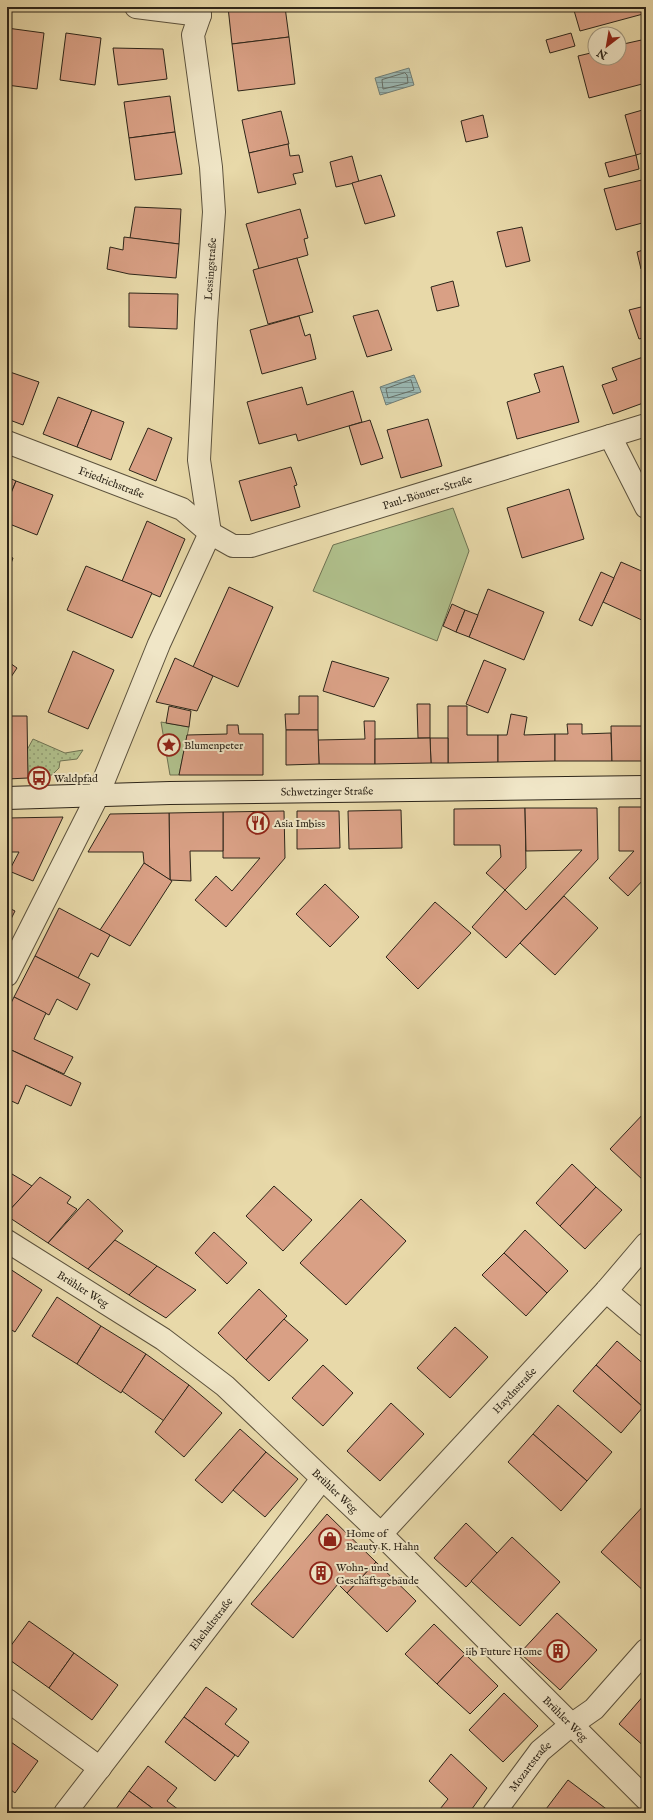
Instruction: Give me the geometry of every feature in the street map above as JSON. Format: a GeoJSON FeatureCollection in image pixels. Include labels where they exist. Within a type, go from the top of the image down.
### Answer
{"type":"FeatureCollection","features":[{"type":"Feature","properties":{"kind":"street"},"geometry":{"type":"LineString","coordinates":[[136,7],[200,11]]}},
{"type":"Feature","properties":{"kind":"street","name":"Lessingstraße"},"geometry":{"type":"LineString","coordinates":[[200,11],[193,35],[211,167],[214,212],[206,323],[199,460],[210,533]]}},
{"type":"Feature","properties":{"kind":"street","name":"Paul-Bönner-Straße"},"geometry":{"type":"LineString","coordinates":[[210,533],[233,546],[251,546],[646,424]]}},
{"type":"Feature","properties":{"kind":"street"},"geometry":{"type":"LineString","coordinates":[[610,436],[646,507]]}},
{"type":"Feature","properties":{"kind":"street","name":"Friedrichstraße"},"geometry":{"type":"LineString","coordinates":[[7,442],[182,509],[210,533]]}},
{"type":"Feature","properties":{"kind":"street"},"geometry":{"type":"LineString","coordinates":[[7,975],[96,797],[159,644],[210,533]]}},
{"type":"Feature","properties":{"kind":"street","name":"Schwetzinger Straße"},"geometry":{"type":"LineString","coordinates":[[7,798],[96,797],[170,793],[646,787]]}},
{"type":"Feature","properties":{"kind":"street","name":"Brühler Weg"},"geometry":{"type":"LineString","coordinates":[[7,1241],[100,1298],[182,1353],[225,1386],[254,1411],[322,1479],[381,1534],[646,1799]]}},
{"type":"Feature","properties":{"kind":"street","name":"Haydnstraße"},"geometry":{"type":"LineString","coordinates":[[381,1534],[606,1291],[646,1244]]}},
{"type":"Feature","properties":{"kind":"street"},"geometry":{"type":"LineString","coordinates":[[606,1291],[646,1325]]}},
{"type":"Feature","properties":{"kind":"street","name":"Ehehaltstraße"},"geometry":{"type":"LineString","coordinates":[[65,1813],[322,1479]]}},
{"type":"Feature","properties":{"kind":"street","name":"Mozartstraße"},"geometry":{"type":"LineString","coordinates":[[494,1813],[540,1751],[571,1725],[594,1709],[646,1650]]}},
{"type":"Feature","properties":{"kind":"street"},"geometry":{"type":"LineString","coordinates":[[7,1700],[100,1768]]}},
{"type":"Feature","properties":{"kind":"green space"},"geometry":{"type":"Polygon","coordinates":[[[453,508],[469,551],[437,641],[313,591],[333,545],[453,508]]]}},
{"type":"Feature","properties":{"kind":"green space"},"geometry":{"type":"Polygon","coordinates":[[[161,722],[189,727],[179,775],[170,775],[161,722]]]}},
{"type":"Feature","properties":{"kind":"green space"},"geometry":{"type":"Polygon","coordinates":[[[33,739],[65,753],[83,750],[77,759],[60,761],[59,768],[52,775],[28,776],[27,750],[33,739]]]}},
{"type":"Feature","properties":{"kind":"water"},"geometry":{"type":"Polygon","coordinates":[[[409,68],[414,85],[380,95],[375,78],[409,68]]]}},
{"type":"Feature","properties":{"kind":"water"},"geometry":{"type":"Polygon","coordinates":[[[414,375],[421,392],[386,405],[380,387],[414,375]]]}},
{"type":"Feature","properties":{"kind":"building"},"geometry":{"type":"Polygon","coordinates":[[[228,7],[285,7],[289,37],[232,44],[228,7]]]}},
{"type":"Feature","properties":{"kind":"building"},"geometry":{"type":"Polygon","coordinates":[[[573,7],[641,7],[643,14],[599,26],[587,26],[587,29],[580,31],[573,7]]]}},
{"type":"Feature","properties":{"kind":"building"},"geometry":{"type":"Polygon","coordinates":[[[7,28],[44,33],[37,89],[7,85],[7,28]]]}},
{"type":"Feature","properties":{"kind":"building"},"geometry":{"type":"Polygon","coordinates":[[[66,33],[101,38],[95,85],[60,80],[66,33]]]}},
{"type":"Feature","properties":{"kind":"building"},"geometry":{"type":"Polygon","coordinates":[[[571,33],[575,46],[550,53],[546,40],[571,33]]]}},
{"type":"Feature","properties":{"kind":"building"},"geometry":{"type":"Polygon","coordinates":[[[289,37],[295,84],[238,91],[232,44],[289,37]]]}},
{"type":"Feature","properties":{"kind":"building"},"geometry":{"type":"Polygon","coordinates":[[[646,39],[646,83],[589,98],[578,56],[587,54],[587,66],[627,66],[627,43],[646,39]]]}},
{"type":"Feature","properties":{"kind":"building"},"geometry":{"type":"Polygon","coordinates":[[[113,48],[163,49],[167,79],[118,85],[113,48]]]}},
{"type":"Feature","properties":{"kind":"building"},"geometry":{"type":"Polygon","coordinates":[[[170,96],[175,132],[129,138],[124,102],[170,96]]]}},
{"type":"Feature","properties":{"kind":"building"},"geometry":{"type":"Polygon","coordinates":[[[646,109],[646,152],[636,155],[625,115],[646,109]]]}},
{"type":"Feature","properties":{"kind":"building"},"geometry":{"type":"Polygon","coordinates":[[[281,111],[289,144],[249,153],[242,120],[281,111]]]}},
{"type":"Feature","properties":{"kind":"building"},"geometry":{"type":"Polygon","coordinates":[[[483,115],[488,137],[466,142],[461,121],[483,115]]]}},
{"type":"Feature","properties":{"kind":"building"},"geometry":{"type":"Polygon","coordinates":[[[175,132],[182,174],[135,180],[129,138],[175,132]]]}},
{"type":"Feature","properties":{"kind":"building"},"geometry":{"type":"Polygon","coordinates":[[[288,144],[290,156],[299,155],[303,172],[293,174],[296,184],[258,193],[249,153],[288,144]]]}},
{"type":"Feature","properties":{"kind":"building"},"geometry":{"type":"Polygon","coordinates":[[[636,155],[639,169],[609,177],[605,163],[636,155]]]}},
{"type":"Feature","properties":{"kind":"building"},"geometry":{"type":"Polygon","coordinates":[[[352,156],[359,182],[336,187],[330,162],[352,156]]]}},
{"type":"Feature","properties":{"kind":"building"},"geometry":{"type":"Polygon","coordinates":[[[381,175],[395,216],[365,224],[352,183],[381,175]]]}},
{"type":"Feature","properties":{"kind":"building"},"geometry":{"type":"Polygon","coordinates":[[[646,179],[646,222],[616,230],[604,189],[646,179]]]}},
{"type":"Feature","properties":{"kind":"building"},"geometry":{"type":"Polygon","coordinates":[[[135,207],[181,209],[179,244],[130,238],[135,207]]]}},
{"type":"Feature","properties":{"kind":"building"},"geometry":{"type":"Polygon","coordinates":[[[300,209],[308,238],[304,239],[308,255],[259,269],[246,224],[300,209]]]}},
{"type":"Feature","properties":{"kind":"building"},"geometry":{"type":"Polygon","coordinates":[[[522,227],[530,261],[506,267],[497,232],[522,227]]]}},
{"type":"Feature","properties":{"kind":"building"},"geometry":{"type":"Polygon","coordinates":[[[124,237],[179,244],[176,278],[129,274],[107,269],[110,247],[123,250],[124,237]]]}},
{"type":"Feature","properties":{"kind":"building"},"geometry":{"type":"Polygon","coordinates":[[[646,249],[646,268],[641,269],[637,252],[646,249]]]}},
{"type":"Feature","properties":{"kind":"building"},"geometry":{"type":"Polygon","coordinates":[[[297,258],[313,312],[268,324],[253,270],[297,258]]]}},
{"type":"Feature","properties":{"kind":"building"},"geometry":{"type":"Polygon","coordinates":[[[453,281],[459,306],[437,311],[431,287],[453,281]]]}},
{"type":"Feature","properties":{"kind":"building"},"geometry":{"type":"Polygon","coordinates":[[[129,293],[178,294],[177,329],[129,327],[129,293]]]}},
{"type":"Feature","properties":{"kind":"building"},"geometry":{"type":"Polygon","coordinates":[[[645,306],[646,337],[639,339],[629,310],[645,306]]]}},
{"type":"Feature","properties":{"kind":"building"},"geometry":{"type":"Polygon","coordinates":[[[378,310],[392,350],[367,357],[353,316],[378,310]]]}},
{"type":"Feature","properties":{"kind":"building"},"geometry":{"type":"Polygon","coordinates":[[[299,316],[305,336],[310,334],[316,359],[262,374],[250,330],[299,316]]]}},
{"type":"Feature","properties":{"kind":"building"},"geometry":{"type":"Polygon","coordinates":[[[646,356],[646,402],[613,414],[602,385],[617,380],[612,368],[646,356]]]}},
{"type":"Feature","properties":{"kind":"building"},"geometry":{"type":"Polygon","coordinates":[[[563,366],[579,422],[517,439],[507,402],[540,392],[534,374],[563,366]]]}},
{"type":"Feature","properties":{"kind":"building"},"geometry":{"type":"Polygon","coordinates":[[[7,371],[39,382],[23,425],[7,419],[7,371]]]}},
{"type":"Feature","properties":{"kind":"building"},"geometry":{"type":"Polygon","coordinates":[[[302,387],[307,405],[353,391],[362,422],[298,441],[296,434],[259,444],[247,402],[302,387]]]}},
{"type":"Feature","properties":{"kind":"building"},"geometry":{"type":"Polygon","coordinates":[[[58,397],[92,410],[77,447],[43,434],[58,397]]]}},
{"type":"Feature","properties":{"kind":"building"},"geometry":{"type":"Polygon","coordinates":[[[92,410],[124,422],[111,460],[77,447],[92,410]]]}},
{"type":"Feature","properties":{"kind":"building"},"geometry":{"type":"Polygon","coordinates":[[[428,419],[442,466],[401,478],[387,430],[428,419]]]}},
{"type":"Feature","properties":{"kind":"building"},"geometry":{"type":"Polygon","coordinates":[[[370,420],[383,458],[361,465],[349,426],[370,420]]]}},
{"type":"Feature","properties":{"kind":"building"},"geometry":{"type":"Polygon","coordinates":[[[148,428],[172,438],[156,481],[129,470],[148,428]]]}},
{"type":"Feature","properties":{"kind":"building"},"geometry":{"type":"Polygon","coordinates":[[[291,467],[297,485],[294,486],[300,507],[251,521],[239,481],[291,467]]]}},
{"type":"Feature","properties":{"kind":"building"},"geometry":{"type":"Polygon","coordinates":[[[7,477],[16,481],[7,503],[7,477]]]}},
{"type":"Feature","properties":{"kind":"building"},"geometry":{"type":"Polygon","coordinates":[[[16,481],[53,495],[37,535],[7,523],[7,503],[16,481]]]}},
{"type":"Feature","properties":{"kind":"building"},"geometry":{"type":"Polygon","coordinates":[[[569,489],[584,539],[522,558],[507,508],[569,489]]]}},
{"type":"Feature","properties":{"kind":"building"},"geometry":{"type":"Polygon","coordinates":[[[147,521],[185,539],[160,597],[122,581],[147,521]]]}},
{"type":"Feature","properties":{"kind":"building"},"geometry":{"type":"Polygon","coordinates":[[[7,556],[13,558],[7,574],[7,556]]]}},
{"type":"Feature","properties":{"kind":"building"},"geometry":{"type":"Polygon","coordinates":[[[621,562],[646,573],[646,622],[603,602],[621,562]]]}},
{"type":"Feature","properties":{"kind":"building"},"geometry":{"type":"Polygon","coordinates":[[[86,566],[152,593],[132,638],[67,610],[86,566]]]}},
{"type":"Feature","properties":{"kind":"building"},"geometry":{"type":"Polygon","coordinates":[[[601,572],[614,578],[592,626],[579,620],[601,572]]]}},
{"type":"Feature","properties":{"kind":"building"},"geometry":{"type":"Polygon","coordinates":[[[229,587],[273,607],[238,687],[193,667],[229,587]]]}},
{"type":"Feature","properties":{"kind":"building"},"geometry":{"type":"Polygon","coordinates":[[[488,589],[544,612],[524,660],[469,637],[488,589]]]}},
{"type":"Feature","properties":{"kind":"building"},"geometry":{"type":"Polygon","coordinates":[[[452,604],[465,610],[456,632],[443,626],[452,604]]]}},
{"type":"Feature","properties":{"kind":"building"},"geometry":{"type":"Polygon","coordinates":[[[465,610],[478,615],[469,637],[456,632],[465,610]]]}},
{"type":"Feature","properties":{"kind":"building"},"geometry":{"type":"Polygon","coordinates":[[[73,651],[114,670],[88,729],[48,712],[73,651]]]}},
{"type":"Feature","properties":{"kind":"building"},"geometry":{"type":"Polygon","coordinates":[[[175,658],[213,676],[197,711],[156,702],[175,658]]]}},
{"type":"Feature","properties":{"kind":"building"},"geometry":{"type":"Polygon","coordinates":[[[484,660],[506,669],[488,713],[466,704],[484,660]]]}},
{"type":"Feature","properties":{"kind":"building"},"geometry":{"type":"Polygon","coordinates":[[[7,661],[17,668],[7,683],[7,661]]]}},
{"type":"Feature","properties":{"kind":"building"},"geometry":{"type":"Polygon","coordinates":[[[332,661],[389,678],[374,707],[323,691],[332,661]]]}},
{"type":"Feature","properties":{"kind":"building"},"geometry":{"type":"Polygon","coordinates":[[[299,696],[318,696],[318,730],[286,730],[285,714],[299,714],[299,696]]]}},
{"type":"Feature","properties":{"kind":"building"},"geometry":{"type":"Polygon","coordinates":[[[417,704],[430,704],[430,738],[418,738],[417,704]]]}},
{"type":"Feature","properties":{"kind":"building"},"geometry":{"type":"Polygon","coordinates":[[[169,706],[191,711],[189,727],[166,723],[169,706]]]}},
{"type":"Feature","properties":{"kind":"building"},"geometry":{"type":"Polygon","coordinates":[[[448,706],[467,706],[467,735],[498,735],[498,762],[448,763],[448,706]]]}},
{"type":"Feature","properties":{"kind":"building"},"geometry":{"type":"Polygon","coordinates":[[[511,714],[527,717],[524,735],[555,734],[555,761],[498,762],[498,735],[507,735],[511,714]]]}},
{"type":"Feature","properties":{"kind":"building"},"geometry":{"type":"Polygon","coordinates":[[[7,716],[27,716],[28,778],[7,779],[7,716]]]}},
{"type":"Feature","properties":{"kind":"building"},"geometry":{"type":"Polygon","coordinates":[[[364,721],[375,721],[375,764],[319,764],[318,740],[365,739],[364,721]]]}},
{"type":"Feature","properties":{"kind":"building"},"geometry":{"type":"Polygon","coordinates":[[[567,724],[582,724],[582,734],[611,733],[612,761],[555,761],[555,734],[568,734],[567,724]]]}},
{"type":"Feature","properties":{"kind":"building"},"geometry":{"type":"Polygon","coordinates":[[[227,725],[238,725],[239,734],[263,734],[263,775],[179,775],[187,735],[227,734],[227,725]]]}},
{"type":"Feature","properties":{"kind":"building"},"geometry":{"type":"Polygon","coordinates":[[[611,726],[646,726],[646,761],[612,761],[611,726]]]}},
{"type":"Feature","properties":{"kind":"building"},"geometry":{"type":"Polygon","coordinates":[[[286,730],[318,730],[319,764],[286,765],[286,730]]]}},
{"type":"Feature","properties":{"kind":"building"},"geometry":{"type":"Polygon","coordinates":[[[430,738],[448,738],[448,763],[431,763],[430,738]]]}},
{"type":"Feature","properties":{"kind":"building"},"geometry":{"type":"Polygon","coordinates":[[[430,738],[431,763],[375,764],[375,739],[430,738]]]}},
{"type":"Feature","properties":{"kind":"building"},"geometry":{"type":"Polygon","coordinates":[[[619,807],[646,807],[646,877],[628,896],[609,878],[634,851],[619,851],[619,807]]]}},
{"type":"Feature","properties":{"kind":"building"},"geometry":{"type":"Polygon","coordinates":[[[525,808],[526,868],[505,890],[486,873],[501,857],[500,845],[454,845],[454,809],[525,808]]]}},
{"type":"Feature","properties":{"kind":"building"},"geometry":{"type":"Polygon","coordinates":[[[525,808],[597,808],[598,859],[506,958],[472,927],[505,890],[526,910],[582,850],[526,851],[525,808]]]}},
{"type":"Feature","properties":{"kind":"building"},"geometry":{"type":"Polygon","coordinates":[[[401,810],[402,848],[349,849],[348,811],[401,810]]]}},
{"type":"Feature","properties":{"kind":"building"},"geometry":{"type":"Polygon","coordinates":[[[284,811],[285,858],[226,927],[195,900],[216,876],[232,891],[260,858],[223,858],[223,812],[284,811]]]}},
{"type":"Feature","properties":{"kind":"building"},"geometry":{"type":"Polygon","coordinates":[[[297,811],[339,811],[340,848],[297,849],[297,811]]]}},
{"type":"Feature","properties":{"kind":"building"},"geometry":{"type":"Polygon","coordinates":[[[223,812],[223,851],[190,851],[191,881],[170,880],[169,813],[223,812]]]}},
{"type":"Feature","properties":{"kind":"building"},"geometry":{"type":"Polygon","coordinates":[[[169,813],[170,880],[144,863],[143,852],[88,852],[110,814],[169,813]]]}},
{"type":"Feature","properties":{"kind":"building"},"geometry":{"type":"Polygon","coordinates":[[[63,817],[33,881],[9,871],[19,852],[9,852],[8,818],[63,817]]]}},
{"type":"Feature","properties":{"kind":"building"},"geometry":{"type":"Polygon","coordinates":[[[7,818],[9,852],[9,859],[7,859],[7,818]]]}},
{"type":"Feature","properties":{"kind":"building"},"geometry":{"type":"Polygon","coordinates":[[[144,863],[172,881],[130,946],[100,930],[144,863]]]}},
{"type":"Feature","properties":{"kind":"building"},"geometry":{"type":"Polygon","coordinates":[[[325,884],[359,917],[330,947],[296,914],[325,884]]]}},
{"type":"Feature","properties":{"kind":"building"},"geometry":{"type":"Polygon","coordinates":[[[564,896],[598,928],[555,975],[520,943],[564,896]]]}},
{"type":"Feature","properties":{"kind":"building"},"geometry":{"type":"Polygon","coordinates":[[[435,902],[471,933],[418,989],[386,957],[435,902]]]}},
{"type":"Feature","properties":{"kind":"building"},"geometry":{"type":"Polygon","coordinates":[[[7,907],[15,911],[7,927],[7,907]]]}},
{"type":"Feature","properties":{"kind":"building"},"geometry":{"type":"Polygon","coordinates":[[[59,908],[110,935],[98,957],[91,953],[78,978],[35,956],[59,908]]]}},
{"type":"Feature","properties":{"kind":"building"},"geometry":{"type":"Polygon","coordinates":[[[35,956],[90,984],[77,1010],[57,999],[49,1015],[14,997],[35,956]]]}},
{"type":"Feature","properties":{"kind":"building"},"geometry":{"type":"Polygon","coordinates":[[[14,997],[46,1013],[34,1039],[73,1057],[64,1074],[7,1048],[7,1011],[14,997]]]}},
{"type":"Feature","properties":{"kind":"building"},"geometry":{"type":"Polygon","coordinates":[[[7,1048],[81,1083],[71,1106],[26,1085],[18,1104],[7,1099],[7,1048]]]}},
{"type":"Feature","properties":{"kind":"building"},"geometry":{"type":"Polygon","coordinates":[[[646,1111],[646,1179],[644,1181],[610,1149],[646,1111]]]}},
{"type":"Feature","properties":{"kind":"building"},"geometry":{"type":"Polygon","coordinates":[[[572,1164],[596,1187],[560,1226],[536,1203],[572,1164]]]}},
{"type":"Feature","properties":{"kind":"building"},"geometry":{"type":"Polygon","coordinates":[[[7,1171],[32,1186],[7,1213],[7,1171]]]}},
{"type":"Feature","properties":{"kind":"building"},"geometry":{"type":"Polygon","coordinates":[[[40,1177],[71,1197],[67,1203],[77,1209],[48,1243],[7,1216],[7,1213],[40,1177]]]}},
{"type":"Feature","properties":{"kind":"building"},"geometry":{"type":"Polygon","coordinates":[[[274,1186],[312,1220],[283,1251],[246,1216],[274,1186]]]}},
{"type":"Feature","properties":{"kind":"building"},"geometry":{"type":"Polygon","coordinates":[[[596,1187],[622,1210],[585,1249],[560,1226],[596,1187]]]}},
{"type":"Feature","properties":{"kind":"building"},"geometry":{"type":"Polygon","coordinates":[[[88,1199],[123,1231],[88,1269],[48,1243],[88,1199]]]}},
{"type":"Feature","properties":{"kind":"building"},"geometry":{"type":"Polygon","coordinates":[[[361,1199],[406,1241],[346,1305],[300,1263],[361,1199]]]}},
{"type":"Feature","properties":{"kind":"building"},"geometry":{"type":"Polygon","coordinates":[[[525,1230],[568,1271],[547,1293],[504,1253],[525,1230]]]}},
{"type":"Feature","properties":{"kind":"building"},"geometry":{"type":"Polygon","coordinates":[[[214,1232],[247,1263],[227,1284],[195,1253],[214,1232]]]}},
{"type":"Feature","properties":{"kind":"building"},"geometry":{"type":"Polygon","coordinates":[[[115,1240],[157,1266],[129,1295],[88,1269],[115,1240]]]}},
{"type":"Feature","properties":{"kind":"building"},"geometry":{"type":"Polygon","coordinates":[[[504,1253],[547,1293],[526,1316],[482,1275],[504,1253]]]}},
{"type":"Feature","properties":{"kind":"building"},"geometry":{"type":"Polygon","coordinates":[[[157,1266],[196,1290],[166,1318],[129,1295],[157,1266]]]}},
{"type":"Feature","properties":{"kind":"building"},"geometry":{"type":"Polygon","coordinates":[[[7,1267],[42,1290],[15,1332],[7,1327],[7,1267]]]}},
{"type":"Feature","properties":{"kind":"building"},"geometry":{"type":"Polygon","coordinates":[[[259,1289],[287,1316],[246,1360],[218,1333],[259,1289]]]}},
{"type":"Feature","properties":{"kind":"building"},"geometry":{"type":"Polygon","coordinates":[[[57,1297],[101,1326],[77,1364],[32,1336],[57,1297]]]}},
{"type":"Feature","properties":{"kind":"building"},"geometry":{"type":"Polygon","coordinates":[[[284,1319],[308,1340],[269,1381],[246,1360],[284,1319]]]}},
{"type":"Feature","properties":{"kind":"building"},"geometry":{"type":"Polygon","coordinates":[[[101,1326],[146,1354],[121,1393],[77,1364],[101,1326]]]}},
{"type":"Feature","properties":{"kind":"building"},"geometry":{"type":"Polygon","coordinates":[[[455,1327],[488,1357],[450,1398],[417,1368],[455,1327]]]}},
{"type":"Feature","properties":{"kind":"building"},"geometry":{"type":"Polygon","coordinates":[[[617,1341],[646,1366],[646,1404],[643,1407],[596,1365],[617,1341]]]}},
{"type":"Feature","properties":{"kind":"building"},"geometry":{"type":"Polygon","coordinates":[[[146,1354],[189,1385],[164,1421],[122,1391],[146,1354]]]}},
{"type":"Feature","properties":{"kind":"building"},"geometry":{"type":"Polygon","coordinates":[[[323,1365],[353,1393],[323,1426],[292,1398],[323,1365]]]}},
{"type":"Feature","properties":{"kind":"building"},"geometry":{"type":"Polygon","coordinates":[[[596,1365],[643,1407],[621,1433],[573,1391],[596,1365]]]}},
{"type":"Feature","properties":{"kind":"building"},"geometry":{"type":"Polygon","coordinates":[[[189,1385],[222,1413],[184,1457],[155,1432],[189,1385]]]}},
{"type":"Feature","properties":{"kind":"building"},"geometry":{"type":"Polygon","coordinates":[[[391,1403],[424,1434],[380,1481],[347,1451],[391,1403]]]}},
{"type":"Feature","properties":{"kind":"building"},"geometry":{"type":"Polygon","coordinates":[[[558,1405],[612,1452],[587,1481],[533,1434],[558,1405]]]}},
{"type":"Feature","properties":{"kind":"building"},"geometry":{"type":"Polygon","coordinates":[[[240,1429],[266,1452],[222,1503],[195,1480],[240,1429]]]}},
{"type":"Feature","properties":{"kind":"building"},"geometry":{"type":"Polygon","coordinates":[[[533,1434],[587,1481],[561,1511],[508,1462],[533,1434]]]}},
{"type":"Feature","properties":{"kind":"building"},"geometry":{"type":"Polygon","coordinates":[[[266,1452],[298,1479],[265,1517],[233,1490],[266,1452]]]}},
{"type":"Feature","properties":{"kind":"building"},"geometry":{"type":"Polygon","coordinates":[[[646,1503],[646,1593],[601,1552],[646,1503]]]}},
{"type":"Feature","properties":{"kind":"building","name":"Wohn- und Geschäftsgebäude"},"geometry":{"type":"Polygon","coordinates":[[[327,1514],[376,1562],[347,1593],[338,1584],[293,1638],[251,1604],[327,1514]]]}},
{"type":"Feature","properties":{"kind":"building"},"geometry":{"type":"Polygon","coordinates":[[[466,1523],[498,1554],[466,1587],[434,1558],[466,1523]]]}},
{"type":"Feature","properties":{"kind":"building"},"geometry":{"type":"Polygon","coordinates":[[[512,1537],[560,1582],[520,1626],[471,1581],[512,1537]]]}},
{"type":"Feature","properties":{"kind":"building"},"geometry":{"type":"Polygon","coordinates":[[[376,1562],[416,1601],[387,1632],[347,1593],[376,1562]]]}},
{"type":"Feature","properties":{"kind":"building","name":"iib Future Home"},"geometry":{"type":"Polygon","coordinates":[[[557,1613],[597,1650],[560,1690],[520,1653],[557,1613]]]}},
{"type":"Feature","properties":{"kind":"building"},"geometry":{"type":"Polygon","coordinates":[[[29,1621],[74,1653],[49,1688],[7,1658],[7,1651],[29,1621]]]}},
{"type":"Feature","properties":{"kind":"building"},"geometry":{"type":"Polygon","coordinates":[[[434,1624],[465,1654],[437,1684],[405,1654],[434,1624]]]}},
{"type":"Feature","properties":{"kind":"building"},"geometry":{"type":"Polygon","coordinates":[[[74,1653],[118,1685],[92,1720],[49,1688],[74,1653]]]}},
{"type":"Feature","properties":{"kind":"building"},"geometry":{"type":"Polygon","coordinates":[[[465,1654],[498,1686],[470,1714],[437,1684],[465,1654]]]}},
{"type":"Feature","properties":{"kind":"building"},"geometry":{"type":"Polygon","coordinates":[[[206,1687],[237,1709],[225,1724],[249,1742],[238,1757],[184,1717],[206,1687]]]}},
{"type":"Feature","properties":{"kind":"building"},"geometry":{"type":"Polygon","coordinates":[[[504,1693],[538,1726],[503,1762],[469,1730],[504,1693]]]}},
{"type":"Feature","properties":{"kind":"building"},"geometry":{"type":"Polygon","coordinates":[[[645,1694],[646,1695],[646,1748],[619,1724],[645,1694]]]}},
{"type":"Feature","properties":{"kind":"building"},"geometry":{"type":"Polygon","coordinates":[[[184,1717],[235,1755],[215,1781],[165,1742],[184,1717]]]}},
{"type":"Feature","properties":{"kind":"building"},"geometry":{"type":"Polygon","coordinates":[[[8,1740],[38,1761],[15,1793],[7,1787],[8,1740]]]}},
{"type":"Feature","properties":{"kind":"building"},"geometry":{"type":"Polygon","coordinates":[[[451,1754],[487,1788],[469,1813],[445,1813],[440,1809],[448,1799],[429,1781],[451,1754]]]}},
{"type":"Feature","properties":{"kind":"building"},"geometry":{"type":"Polygon","coordinates":[[[148,1766],[177,1788],[167,1801],[183,1813],[159,1813],[129,1791],[148,1766]]]}},
{"type":"Feature","properties":{"kind":"building"},"geometry":{"type":"Polygon","coordinates":[[[568,1780],[609,1811],[608,1813],[543,1813],[568,1780]]]}},
{"type":"Feature","properties":{"kind":"building"},"geometry":{"type":"Polygon","coordinates":[[[129,1791],[159,1813],[113,1813],[129,1791]]]}},
{"type":"Feature","properties":{"kind":"place","name":"Blumenpeter"},"geometry":{"type":"Point","coordinates":[169,745]}},
{"type":"Feature","properties":{"kind":"place","name":"Waldpfad"},"geometry":{"type":"Point","coordinates":[39,778]}},
{"type":"Feature","properties":{"kind":"place","name":"Asia Imbiss"},"geometry":{"type":"Point","coordinates":[258,823]}},
{"type":"Feature","properties":{"kind":"place","name":"Home of Beauty K. Hahn"},"geometry":{"type":"Point","coordinates":[330,1539]}},
{"type":"Feature","properties":{"kind":"place","name":"Wohn- und Geschäftsgebäude"},"geometry":{"type":"Point","coordinates":[321,1573]}},
{"type":"Feature","properties":{"kind":"place","name":"iib Future Home"},"geometry":{"type":"Point","coordinates":[558,1651]}}]}
